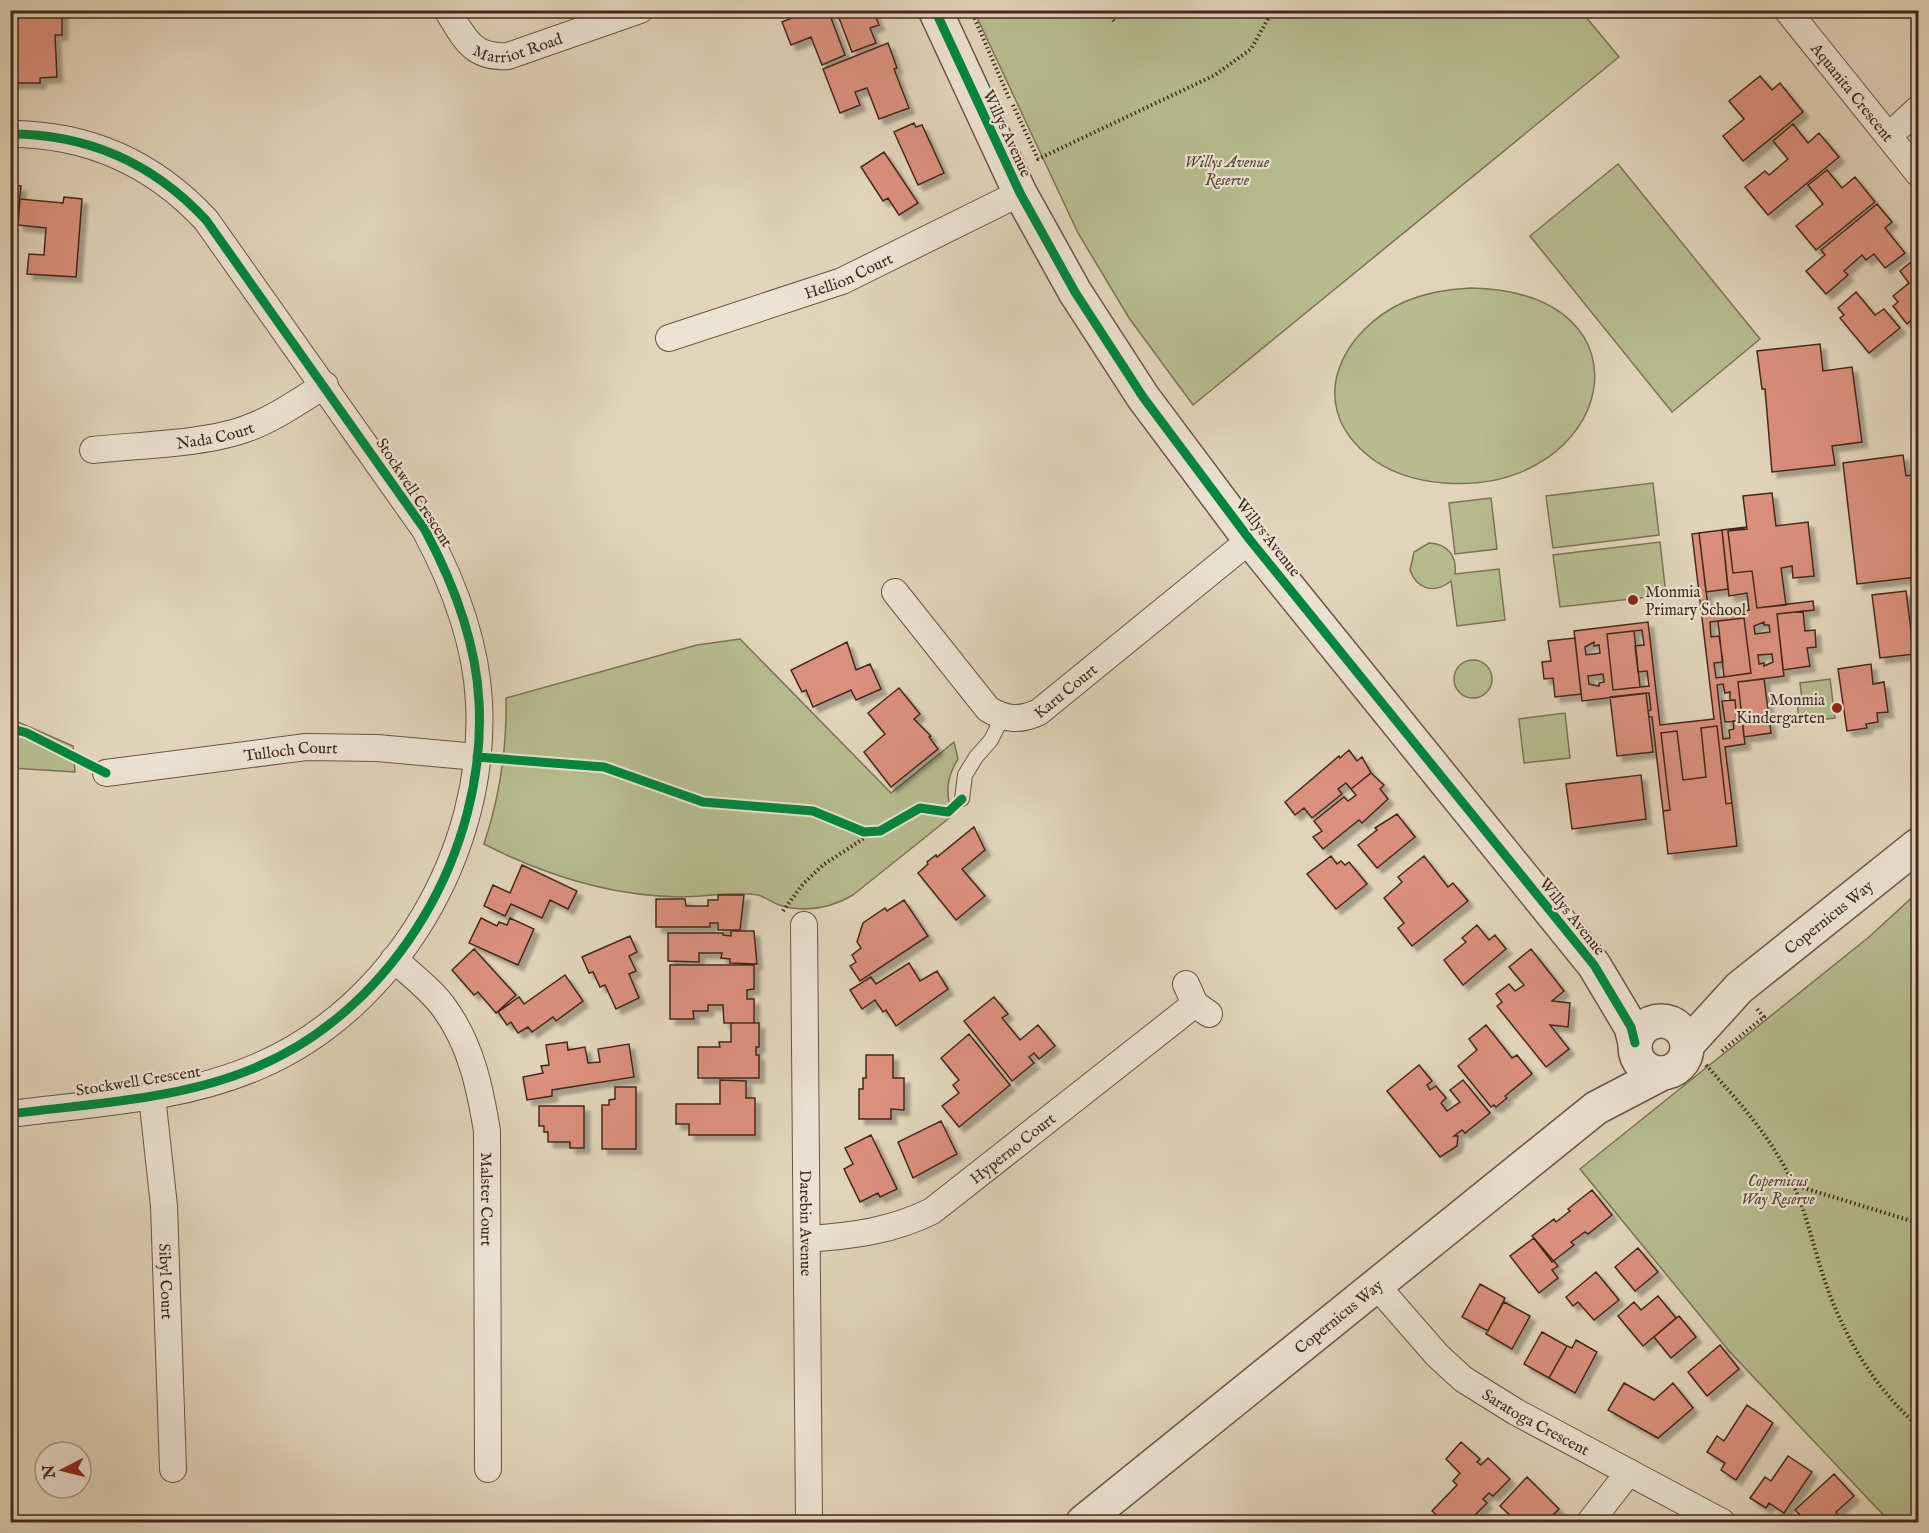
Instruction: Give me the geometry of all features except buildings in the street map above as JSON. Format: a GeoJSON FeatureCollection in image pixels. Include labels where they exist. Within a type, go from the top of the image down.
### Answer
{"type":"FeatureCollection","features":[{"type":"Feature","properties":{"kind":"street","name":"Marriot Road"},"geometry":{"type":"LineString","coordinates":[[447,10],[471,46],[484,55],[495,57],[508,56],[640,10]]}},
{"type":"Feature","properties":{"kind":"street","name":"Aquanita Crescent"},"geometry":{"type":"LineString","coordinates":[[1787,10],[1918,173]]}},
{"type":"Feature","properties":{"kind":"street","name":"Willys Avenue"},"geometry":{"type":"LineString","coordinates":[[936,11],[1020,193],[1075,292],[1143,397],[1250,540],[1594,965],[1631,1027],[1635,1047]]}},
{"type":"Feature","properties":{"kind":"street"},"geometry":{"type":"LineString","coordinates":[[1889,136],[1918,109]]}},
{"type":"Feature","properties":{"kind":"street","name":"Stockwell Crescent"},"geometry":{"type":"LineString","coordinates":[[10,134],[47,136],[105,150],[160,178],[185,197],[206,220],[325,385],[425,530],[445,567],[459,603],[475,668],[479,703],[477,757],[459,843],[445,878],[426,914],[394,959],[345,1010],[288,1052],[262,1065],[211,1084],[152,1096],[10,1114]]}},
{"type":"Feature","properties":{"kind":"street","name":"Hellion Court"},"geometry":{"type":"LineString","coordinates":[[669,338],[842,281],[1020,193]]}},
{"type":"Feature","properties":{"kind":"street","name":"Nada Court"},"geometry":{"type":"LineString","coordinates":[[93,450],[214,437],[247,429],[272,418],[325,385]]}},
{"type":"Feature","properties":{"kind":"street","name":"Karu Court"},"geometry":{"type":"LineString","coordinates":[[1002,718],[1018,719],[1039,712],[1250,540]]}},
{"type":"Feature","properties":{"kind":"street"},"geometry":{"type":"LineString","coordinates":[[896,592],[980,700],[1002,718]]}},
{"type":"Feature","properties":{"kind":"street","name":"Tulloch Court"},"geometry":{"type":"LineString","coordinates":[[106,773],[306,747],[377,748],[477,757]]}},
{"type":"Feature","properties":{"kind":"street","name":"Copernicus Way"},"geometry":{"type":"LineString","coordinates":[[1673,1028],[1739,988],[1918,845]]}},
{"type":"Feature","properties":{"kind":"street","name":"Darebin Avenue"},"geometry":{"type":"LineString","coordinates":[[805,924],[809,1522]]}},
{"type":"Feature","properties":{"kind":"street","name":"Malster Court"},"geometry":{"type":"LineString","coordinates":[[394,959],[444,1008],[466,1048],[481,1090],[486,1131],[488,1469]]}},
{"type":"Feature","properties":{"kind":"street","name":"Willys Avenue"},"geometry":{"type":"LineString","coordinates":[[1594,965],[1624,992],[1673,1028]]}},
{"type":"Feature","properties":{"kind":"street","name":"Hyperno Court"},"geometry":{"type":"LineString","coordinates":[[807,1239],[879,1231],[932,1211],[1197,1001]]}},
{"type":"Feature","properties":{"kind":"street"},"geometry":{"type":"LineString","coordinates":[[1656,1021],[1673,1028],[1684,1061],[1671,1072],[1648,1070],[1638,1059],[1635,1047],[1642,1028],[1656,1021]]}},
{"type":"Feature","properties":{"kind":"street","name":"Copernicus Way"},"geometry":{"type":"LineString","coordinates":[[1596,1108],[1627,1068],[1635,1047]]}},
{"type":"Feature","properties":{"kind":"street","name":"Copernicus Way"},"geometry":{"type":"LineString","coordinates":[[1083,1522],[1596,1108],[1663,1073]]}},
{"type":"Feature","properties":{"kind":"street","name":"Sibyl Court"},"geometry":{"type":"LineString","coordinates":[[152,1096],[164,1206],[173,1469]]}},
{"type":"Feature","properties":{"kind":"street","name":"Saratoga Crescent"},"geometry":{"type":"LineString","coordinates":[[1376,1285],[1437,1355],[1463,1379],[1516,1412],[1722,1522]]}},
{"type":"Feature","properties":{"kind":"street"},"geometry":{"type":"LineString","coordinates":[[1590,1522],[1629,1472]]}},
{"type":"Feature","properties":{"kind":"lane"},"geometry":{"type":"LineString","coordinates":[[962,800],[965,775],[976,756],[991,740],[1002,718]]}},
{"type":"Feature","properties":{"kind":"path"},"geometry":{"type":"LineString","coordinates":[[971,10],[1038,159],[1215,75],[1251,49],[1273,10]]}},
{"type":"Feature","properties":{"kind":"path"},"geometry":{"type":"LineString","coordinates":[[1104,10],[1114,21]]}},
{"type":"Feature","properties":{"kind":"path"},"geometry":{"type":"LineString","coordinates":[[855,828],[876,832]]}},
{"type":"Feature","properties":{"kind":"path"},"geometry":{"type":"LineString","coordinates":[[805,924],[780,920],[785,906],[823,865],[876,832]]}},
{"type":"Feature","properties":{"kind":"path"},"geometry":{"type":"LineString","coordinates":[[1739,988],[1764,1017],[1705,1065],[1766,1134],[1794,1185],[1833,1304],[1849,1338],[1885,1393],[1918,1426]]}},
{"type":"Feature","properties":{"kind":"path"},"geometry":{"type":"LineString","coordinates":[[1794,1185],[1918,1223]]}},
{"type":"Feature","properties":{"kind":"green space","name":"Willys Avenue Reserve"},"geometry":{"type":"Polygon","coordinates":[[[974,11],[1581,11],[1619,57],[1193,405],[1129,318],[1078,233],[974,11]]]}},
{"type":"Feature","properties":{"kind":"green space"},"geometry":{"type":"Polygon","coordinates":[[[1618,164],[1760,339],[1672,412],[1530,236],[1618,164]]]}},
{"type":"Feature","properties":{"kind":"green space"},"geometry":{"type":"Polygon","coordinates":[[[1471,288],[1532,298],[1572,322],[1592,355],[1593,392],[1578,428],[1547,458],[1502,478],[1444,483],[1423,480],[1392,470],[1373,460],[1347,433],[1337,411],[1335,390],[1339,368],[1349,348],[1382,314],[1420,296],[1445,290],[1471,288]]]}},
{"type":"Feature","properties":{"kind":"green space"},"geometry":{"type":"Polygon","coordinates":[[[1653,483],[1659,535],[1553,548],[1546,496],[1653,483]]]}},
{"type":"Feature","properties":{"kind":"green space"},"geometry":{"type":"Polygon","coordinates":[[[1491,498],[1497,549],[1455,554],[1449,503],[1491,498]]]}},
{"type":"Feature","properties":{"kind":"green space"},"geometry":{"type":"Polygon","coordinates":[[[1660,542],[1666,595],[1560,607],[1553,555],[1660,542]]]}},
{"type":"Feature","properties":{"kind":"green space"},"geometry":{"type":"Polygon","coordinates":[[[1429,543],[1441,546],[1450,552],[1453,557],[1455,574],[1499,569],[1505,620],[1457,626],[1451,581],[1439,588],[1427,588],[1417,582],[1410,570],[1414,552],[1429,543]]]}},
{"type":"Feature","properties":{"kind":"green space"},"geometry":{"type":"Polygon","coordinates":[[[740,639],[891,793],[954,742],[958,759],[948,786],[953,815],[853,895],[835,904],[808,909],[779,905],[761,896],[749,894],[654,896],[604,888],[555,875],[484,844],[501,772],[506,698],[697,645],[740,639]]]}},
{"type":"Feature","properties":{"kind":"green space"},"geometry":{"type":"Polygon","coordinates":[[[1473,660],[1486,666],[1492,679],[1486,692],[1473,698],[1460,692],[1454,679],[1460,666],[1473,660]]]}},
{"type":"Feature","properties":{"kind":"green space"},"geometry":{"type":"Polygon","coordinates":[[[1830,679],[1835,718],[1799,722],[1797,700],[1802,699],[1800,683],[1830,679]]]}},
{"type":"Feature","properties":{"kind":"green space"},"geometry":{"type":"Polygon","coordinates":[[[1565,713],[1570,758],[1524,763],[1519,719],[1565,713]]]}},
{"type":"Feature","properties":{"kind":"green space"},"geometry":{"type":"Polygon","coordinates":[[[11,719],[73,746],[75,772],[11,768],[11,719]]]}},
{"type":"Feature","properties":{"kind":"green space","name":"Copernicus Way Reserve"},"geometry":{"type":"Polygon","coordinates":[[[1918,892],[1918,1513],[1900,1522],[1890,1522],[1729,1351],[1580,1169],[1869,937],[1918,892]]]}},
{"type":"Feature","properties":{"kind":"cycle path"},"geometry":{"type":"LineString","coordinates":[[935,10],[1020,193],[1075,292],[1143,397],[1250,540],[1594,965],[1631,1027],[1635,1043]]}},
{"type":"Feature","properties":{"kind":"cycle path"},"geometry":{"type":"LineString","coordinates":[[10,134],[66,139],[118,156],[164,183],[206,220],[425,530],[462,613],[473,657],[479,702],[477,758],[467,813],[449,867],[423,917],[391,964],[352,1005],[308,1039],[259,1066],[229,1077],[137,1099],[10,1114]]}},
{"type":"Feature","properties":{"kind":"cycle path"},"geometry":{"type":"LineString","coordinates":[[10,728],[27,733],[106,773]]}},
{"type":"Feature","properties":{"kind":"cycle path"},"geometry":{"type":"LineString","coordinates":[[477,757],[604,767],[703,802],[813,811],[864,832],[880,831],[920,808],[948,812],[962,799]]}},
{"type":"Feature","properties":{"kind":"place","name":"Monmia Primary School"},"geometry":{"type":"Point","coordinates":[1633,600]}},
{"type":"Feature","properties":{"kind":"place","name":"Monmia Kindergarten"},"geometry":{"type":"Point","coordinates":[1837,708]}}]}
